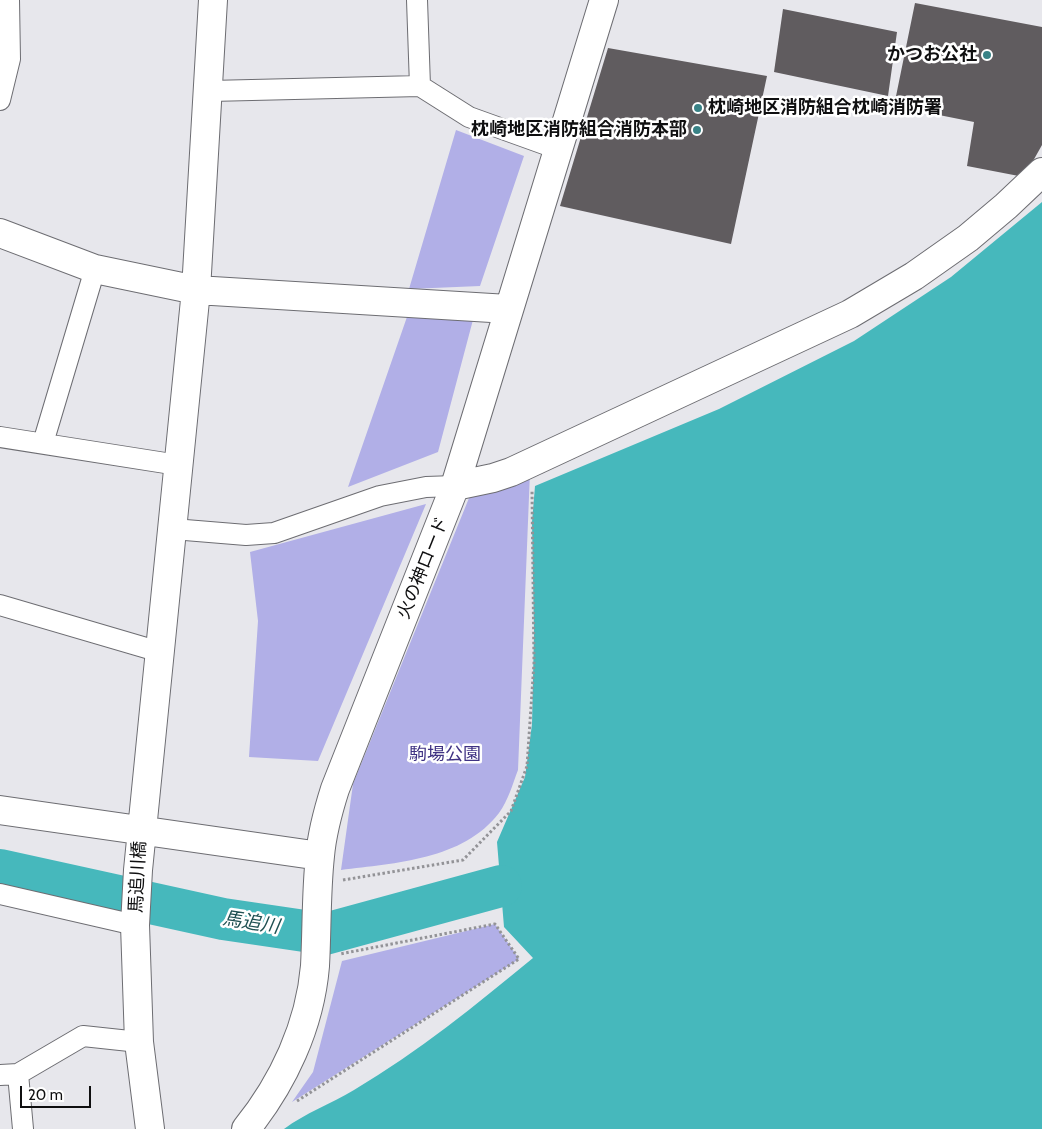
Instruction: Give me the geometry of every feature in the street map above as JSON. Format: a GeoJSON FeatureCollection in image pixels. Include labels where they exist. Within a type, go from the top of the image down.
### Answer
{"type":"FeatureCollection","features":[{"type":"Feature","properties":{"kind":"street"},"geometry":{"type":"LineString","coordinates":[[0,100],[10,59],[9,0]]}},
{"type":"Feature","properties":{"kind":"street","name":"馬追川橋"},"geometry":{"type":"LineString","coordinates":[[150,1129],[139,1042],[135,925],[141,830],[196,290],[210,91],[213,0]]}},
{"type":"Feature","properties":{"kind":"street"},"geometry":{"type":"LineString","coordinates":[[417,0],[420,86]]}},
{"type":"Feature","properties":{"kind":"street","name":"火の神ロード"},"geometry":{"type":"LineString","coordinates":[[246,1129],[267,1104],[297,1043],[308,1004],[314,968],[326,872],[326,820],[335,789],[455,486],[604,0]]}},
{"type":"Feature","properties":{"kind":"street"},"geometry":{"type":"LineString","coordinates":[[210,91],[420,86],[468,117],[558,149]]}},
{"type":"Feature","properties":{"kind":"street"},"geometry":{"type":"LineString","coordinates":[[173,529],[246,536],[274,533],[380,496],[426,487],[455,486],[493,478],[532,462],[850,314],[914,276],[968,238],[1042,172]]}},
{"type":"Feature","properties":{"kind":"street"},"geometry":{"type":"LineString","coordinates":[[0,233],[95,269],[196,290],[508,309]]}},
{"type":"Feature","properties":{"kind":"street"},"geometry":{"type":"LineString","coordinates":[[43,443],[95,269]]}},
{"type":"Feature","properties":{"kind":"street"},"geometry":{"type":"LineString","coordinates":[[0,437],[178,465]]}},
{"type":"Feature","properties":{"kind":"street"},"geometry":{"type":"LineString","coordinates":[[0,605],[160,652]]}},
{"type":"Feature","properties":{"kind":"street"},"geometry":{"type":"LineString","coordinates":[[0,810],[141,830],[326,872]]}},
{"type":"Feature","properties":{"kind":"street"},"geometry":{"type":"LineString","coordinates":[[0,894],[135,925]]}},
{"type":"Feature","properties":{"kind":"street"},"geometry":{"type":"LineString","coordinates":[[23,1129],[9,1074],[83,1036],[139,1042]]}},
{"type":"Feature","properties":{"kind":"path"},"geometry":{"type":"LineString","coordinates":[[326,872],[463,860],[510,811],[527,766],[534,663],[532,462]]}},
{"type":"Feature","properties":{"kind":"path"},"geometry":{"type":"LineString","coordinates":[[290,1106],[519,959],[495,924],[339,954]]}},
{"type":"Feature","properties":{"kind":"green space"},"geometry":{"type":"Polygon","coordinates":[[[456,130],[524,156],[480,286],[409,289],[456,130]]]}},
{"type":"Feature","properties":{"kind":"green space"},"geometry":{"type":"Polygon","coordinates":[[[408,314],[474,316],[438,452],[348,487],[408,314]]]}},
{"type":"Feature","properties":{"kind":"green space","name":"駒場公園"},"geometry":{"type":"Polygon","coordinates":[[[530,472],[518,770],[505,803],[499,813],[484,829],[467,841],[447,850],[405,861],[341,870],[353,784],[469,498],[530,472]]]}},
{"type":"Feature","properties":{"kind":"green space"},"geometry":{"type":"Polygon","coordinates":[[[426,504],[318,761],[249,757],[258,621],[250,552],[426,504]]]}},
{"type":"Feature","properties":{"kind":"green space"},"geometry":{"type":"Polygon","coordinates":[[[495,924],[519,959],[292,1102],[313,1072],[342,961],[495,924]]]}},
{"type":"Feature","properties":{"kind":"shaded area"},"geometry":{"type":"Polygon","coordinates":[[[1042,202],[1042,1129],[284,1129],[354,1090],[401,1060],[533,958],[504,927],[497,842],[525,777],[532,724],[534,633],[532,522],[535,486],[719,409],[854,341],[951,277],[1042,202]]]}},
{"type":"Feature","properties":{"kind":"building"},"geometry":{"type":"Polygon","coordinates":[[[915,3],[1042,27],[1042,145],[1024,177],[967,166],[974,122],[894,106],[915,3]]]}},
{"type":"Feature","properties":{"kind":"building"},"geometry":{"type":"Polygon","coordinates":[[[783,9],[897,32],[888,96],[774,72],[783,9]]]}},
{"type":"Feature","properties":{"kind":"building"},"geometry":{"type":"Polygon","coordinates":[[[608,48],[767,76],[731,244],[560,206],[608,48]]]}},
{"type":"Feature","properties":{"kind":"waterway","name":"馬追川"},"geometry":{"type":"LineString","coordinates":[[0,870],[223,919],[325,934],[501,886]]}},
{"type":"Feature","properties":{"kind":"place","name":"かつお公社"},"geometry":{"type":"Point","coordinates":[987,55]}},
{"type":"Feature","properties":{"kind":"place","name":"枕崎地区消防組合枕崎消防署"},"geometry":{"type":"Point","coordinates":[698,108]}},
{"type":"Feature","properties":{"kind":"place","name":"枕崎地区消防組合消防本部"},"geometry":{"type":"Point","coordinates":[697,130]}}]}
